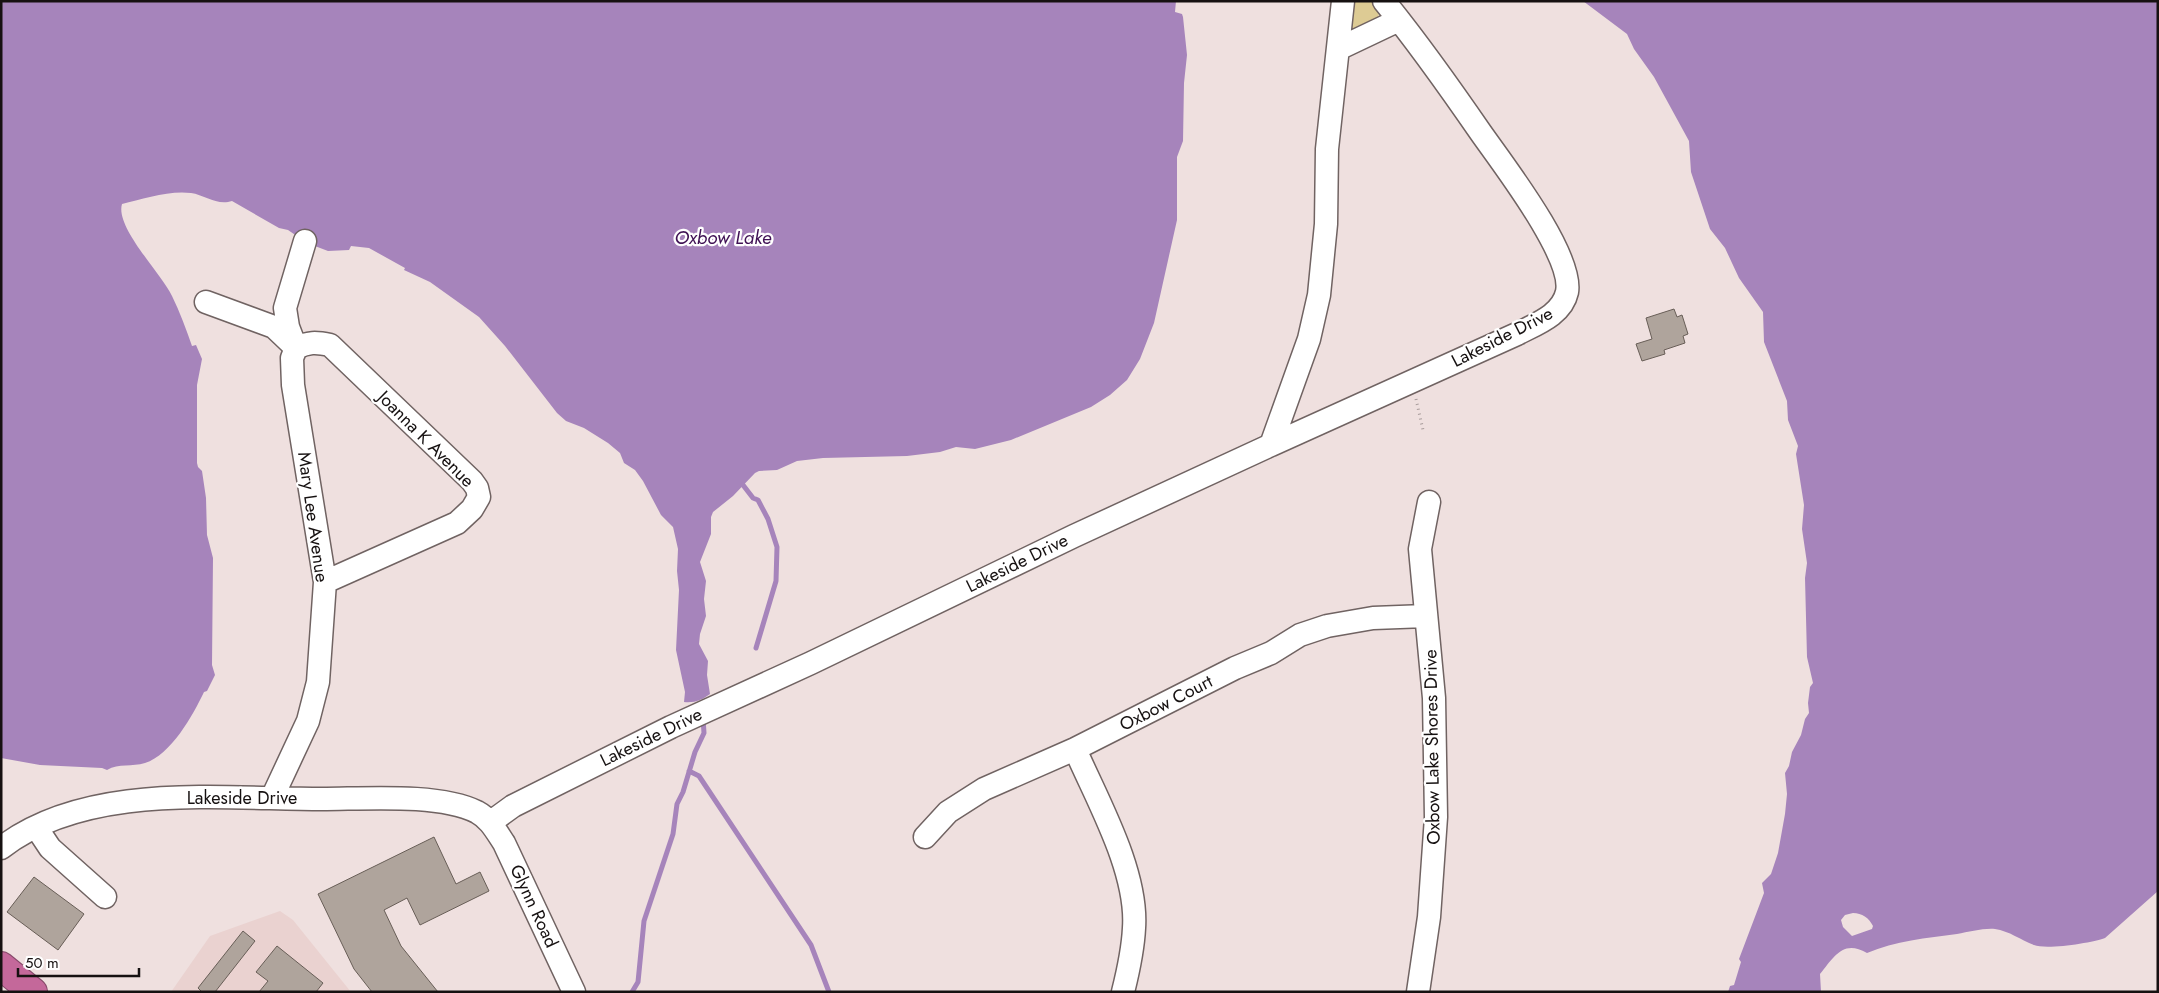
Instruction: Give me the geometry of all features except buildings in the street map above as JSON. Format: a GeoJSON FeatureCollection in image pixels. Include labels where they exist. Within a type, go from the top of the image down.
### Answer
{"type":"FeatureCollection","features":[{"type":"Feature","properties":{"kind":"highway"},"geometry":{"type":"LineString","coordinates":[[1,966],[33,992]]}},
{"type":"Feature","properties":{"kind":"street"},"geometry":{"type":"LineString","coordinates":[[1271,445],[1309,339],[1319,295],[1326,224],[1327,149],[1332,88],[1343,1]]}},
{"type":"Feature","properties":{"kind":"street","name":"Lakeside Drive"},"geometry":{"type":"LineString","coordinates":[[1,848],[36,827],[56,818],[110,804],[166,798],[394,798],[444,802],[469,809],[491,822],[513,806],[671,727],[811,663],[1074,536],[1517,334],[1551,316],[1562,306],[1567,290],[1564,270],[1549,235],[1518,184],[1384,1]]}},
{"type":"Feature","properties":{"kind":"street"},"geometry":{"type":"LineString","coordinates":[[1338,49],[1399,20]]}},
{"type":"Feature","properties":{"kind":"street"},"geometry":{"type":"LineString","coordinates":[[296,348],[288,327],[285,308],[305,241]]}},
{"type":"Feature","properties":{"kind":"street"},"geometry":{"type":"LineString","coordinates":[[206,302],[274,327],[296,348]]}},
{"type":"Feature","properties":{"kind":"street","name":"Joanna K Avenue"},"geometry":{"type":"LineString","coordinates":[[296,348],[306,343],[330,344],[472,481],[477,488],[479,497],[472,509],[457,523],[324,582]]}},
{"type":"Feature","properties":{"kind":"street","name":"Mary Lee Avenue"},"geometry":{"type":"LineString","coordinates":[[272,798],[308,721],[318,682],[324,582],[293,385],[292,358],[296,348]]}},
{"type":"Feature","properties":{"kind":"street","name":"Oxbow Lake Shores Drive"},"geometry":{"type":"LineString","coordinates":[[1418,992],[1429,917],[1436,817],[1434,698],[1420,549],[1429,502]]}},
{"type":"Feature","properties":{"kind":"street","name":"Oxbow Court"},"geometry":{"type":"LineString","coordinates":[[925,837],[948,812],[984,789],[1074,749],[1235,668],[1271,653],[1300,635],[1327,626],[1373,618],[1426,616]]}},
{"type":"Feature","properties":{"kind":"street"},"geometry":{"type":"LineString","coordinates":[[1074,749],[1122,856],[1131,890],[1134,927],[1123,992]]}},
{"type":"Feature","properties":{"kind":"street","name":"Glynn Road"},"geometry":{"type":"LineString","coordinates":[[491,822],[516,866],[574,992]]}},
{"type":"Feature","properties":{"kind":"street"},"geometry":{"type":"LineString","coordinates":[[36,827],[50,848],[105,897]]}},
{"type":"Feature","properties":{"kind":"path"},"geometry":{"type":"LineString","coordinates":[[1412,382],[1423,430]]}},
{"type":"Feature","properties":{"kind":"shaded area"},"geometry":{"type":"Polygon","coordinates":[[[1353,1],[1372,1],[1379,11],[1378,20],[1364,27],[1350,30],[1353,1]]]}},
{"type":"Feature","properties":{"kind":"shaded area"},"geometry":{"type":"Polygon","coordinates":[[[280,911],[293,920],[351,992],[171,992],[210,936],[280,911]]]}},
{"type":"Feature","properties":{"kind":"water","name":"Oxbow Lake"},"geometry":{"type":"Polygon","coordinates":[[[1,1],[1176,1],[1175,12],[1182,14],[1183,17],[1187,55],[1184,83],[1183,141],[1177,157],[1177,220],[1154,323],[1140,359],[1127,380],[1110,395],[1091,407],[1011,440],[975,449],[956,447],[940,452],[907,456],[823,458],[797,461],[777,470],[755,473],[733,496],[713,512],[711,517],[711,534],[700,562],[706,581],[704,599],[706,616],[699,644],[708,661],[707,675],[710,694],[698,701],[684,702],[685,692],[676,650],[679,590],[677,571],[678,549],[673,527],[661,515],[643,481],[635,470],[624,463],[620,453],[608,443],[584,428],[566,421],[557,413],[505,346],[479,317],[430,282],[404,270],[405,268],[369,248],[351,246],[349,250],[328,251],[307,243],[288,230],[279,228],[232,201],[221,202],[183,192],[122,204],[125,225],[172,296],[192,346],[196,345],[202,359],[197,385],[197,463],[202,471],[206,498],[207,535],[213,558],[212,665],[215,675],[180,733],[164,752],[155,759],[145,763],[107,770],[102,768],[40,765],[1,758],[1,1]]]}},
{"type":"Feature","properties":{"kind":"water"},"geometry":{"type":"Polygon","coordinates":[[[1583,1],[2158,1],[2158,891],[2105,938],[2090,942],[2048,947],[2034,945],[2005,932],[1990,929],[1911,940],[1867,953],[1859,949],[1845,949],[1835,956],[1820,974],[1821,992],[1728,992],[1730,986],[1734,985],[1741,962],[1739,959],[1764,893],[1762,883],[1771,874],[1778,853],[1787,794],[1785,773],[1809,713],[1810,687],[1813,683],[1807,657],[1805,578],[1807,563],[1802,529],[1804,505],[1796,454],[1798,446],[1788,420],[1787,401],[1764,342],[1763,312],[1739,278],[1725,248],[1710,229],[1691,172],[1689,141],[1654,77],[1634,49],[1627,34],[1583,1]],[[1853,913],[1845,915],[1841,920],[1843,927],[1852,936],[1872,929],[1873,926],[1865,916],[1853,913]]]}},
{"type":"Feature","properties":{"kind":"waterway"},"geometry":{"type":"LineString","coordinates":[[743,485],[753,498],[758,500],[768,519],[777,547],[776,581],[756,648]]}},
{"type":"Feature","properties":{"kind":"waterway"},"geometry":{"type":"LineString","coordinates":[[632,992],[638,982],[644,921],[673,834],[677,804],[683,792],[695,752],[704,733],[703,718]]}},
{"type":"Feature","properties":{"kind":"waterway"},"geometry":{"type":"LineString","coordinates":[[689,771],[699,776],[811,945],[829,992]]}}]}
